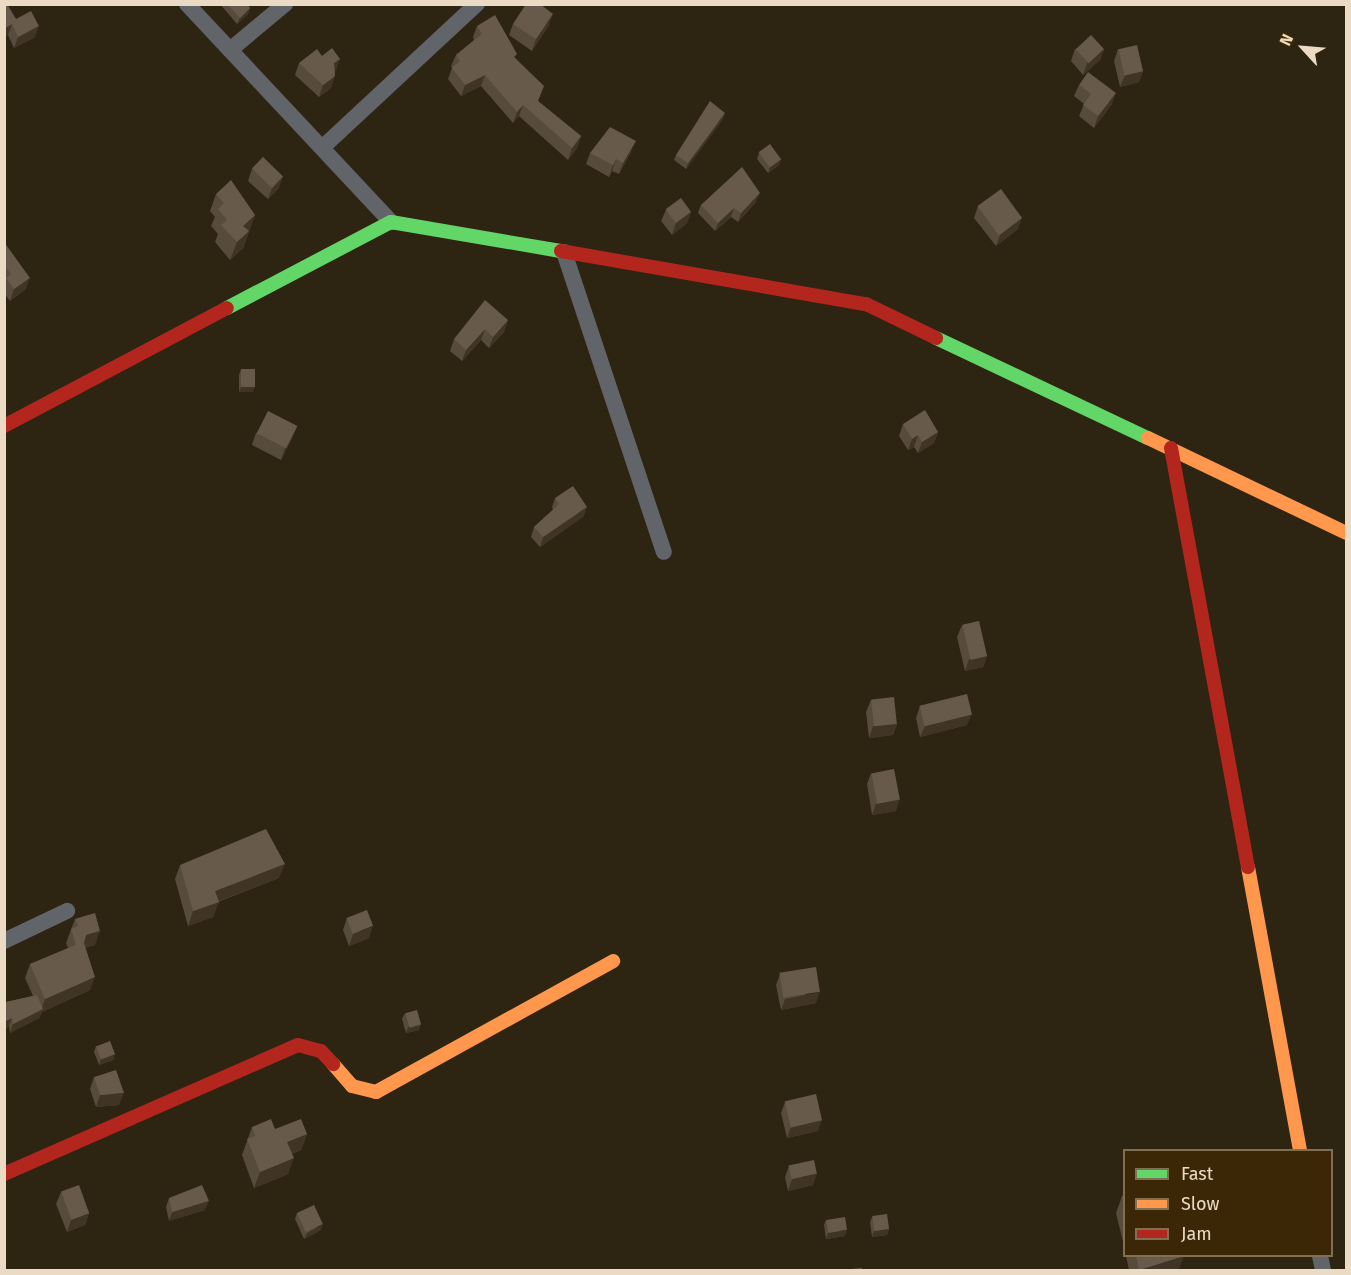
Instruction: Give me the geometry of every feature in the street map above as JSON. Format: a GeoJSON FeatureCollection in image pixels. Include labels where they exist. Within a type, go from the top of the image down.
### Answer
{"type":"FeatureCollection","features":[{"type":"Feature","properties":{"kind":"street"},"geometry":{"type":"LineString","coordinates":[[188,4],[324,146],[391,222]]}},
{"type":"Feature","properties":{"kind":"street"},"geometry":{"type":"LineString","coordinates":[[230,50],[285,4]]}},
{"type":"Feature","properties":{"kind":"street"},"geometry":{"type":"LineString","coordinates":[[324,146],[477,4]]}},
{"type":"Feature","properties":{"kind":"street"},"geometry":{"type":"LineString","coordinates":[[4,426],[391,222],[866,304],[1347,533]]}},
{"type":"Feature","properties":{"kind":"street"},"geometry":{"type":"LineString","coordinates":[[564,252],[664,552]]}},
{"type":"Feature","properties":{"kind":"street"},"geometry":{"type":"LineString","coordinates":[[1171,448],[1300,1149]]}},
{"type":"Feature","properties":{"kind":"street"},"geometry":{"type":"LineString","coordinates":[[4,941],[67,911]]}},
{"type":"Feature","properties":{"kind":"street"},"geometry":{"type":"LineString","coordinates":[[4,1174],[233,1069],[298,1045],[321,1051],[352,1086],[376,1092],[613,961]]}},
{"type":"Feature","properties":{"kind":"building"},"geometry":{"type":"Polygon","coordinates":[[[4,4],[7,4],[16,19],[31,11],[39,26],[18,37],[12,24],[4,29],[4,4]]]}},
{"type":"Feature","properties":{"kind":"building"},"geometry":{"type":"Polygon","coordinates":[[[227,4],[247,4],[250,8],[240,18],[227,4]]]}},
{"type":"Feature","properties":{"kind":"building"},"geometry":{"type":"Polygon","coordinates":[[[526,4],[540,4],[553,14],[536,39],[513,24],[526,4]]]}},
{"type":"Feature","properties":{"kind":"building"},"geometry":{"type":"Polygon","coordinates":[[[495,15],[517,54],[514,57],[544,86],[538,101],[581,136],[572,148],[523,105],[517,112],[485,75],[465,85],[452,68],[460,61],[456,55],[482,34],[477,26],[495,15]]]}},
{"type":"Feature","properties":{"kind":"building"},"geometry":{"type":"Polygon","coordinates":[[[1091,35],[1104,49],[1089,63],[1076,49],[1091,35]]]}},
{"type":"Feature","properties":{"kind":"building"},"geometry":{"type":"Polygon","coordinates":[[[1137,45],[1143,71],[1125,76],[1118,49],[1137,45]]]}},
{"type":"Feature","properties":{"kind":"building"},"geometry":{"type":"Polygon","coordinates":[[[332,48],[340,59],[334,63],[335,76],[323,85],[299,63],[317,49],[322,56],[332,48]]]}},
{"type":"Feature","properties":{"kind":"building"},"geometry":{"type":"Polygon","coordinates":[[[1088,72],[1116,93],[1098,116],[1083,105],[1091,94],[1079,85],[1088,72]]]}},
{"type":"Feature","properties":{"kind":"building"},"geometry":{"type":"Polygon","coordinates":[[[710,101],[725,113],[688,163],[676,155],[710,101]]]}},
{"type":"Feature","properties":{"kind":"building"},"geometry":{"type":"Polygon","coordinates":[[[610,127],[636,141],[623,163],[616,159],[613,165],[590,153],[610,127]]]}},
{"type":"Feature","properties":{"kind":"building"},"geometry":{"type":"Polygon","coordinates":[[[770,144],[781,159],[770,168],[759,152],[770,144]]]}},
{"type":"Feature","properties":{"kind":"building"},"geometry":{"type":"Polygon","coordinates":[[[263,157],[283,176],[272,188],[252,169],[263,157]]]}},
{"type":"Feature","properties":{"kind":"building"},"geometry":{"type":"Polygon","coordinates":[[[742,167],[760,193],[741,213],[734,208],[718,223],[701,205],[742,167]]]}},
{"type":"Feature","properties":{"kind":"building"},"geometry":{"type":"Polygon","coordinates":[[[231,180],[255,215],[243,226],[249,231],[237,242],[221,225],[227,220],[218,209],[224,203],[216,194],[231,180]]]}},
{"type":"Feature","properties":{"kind":"building"},"geometry":{"type":"Polygon","coordinates":[[[1001,189],[1022,218],[999,235],[978,206],[1001,189]]]}},
{"type":"Feature","properties":{"kind":"building"},"geometry":{"type":"Polygon","coordinates":[[[681,198],[691,212],[676,223],[666,209],[681,198]]]}},
{"type":"Feature","properties":{"kind":"building"},"geometry":{"type":"Polygon","coordinates":[[[4,242],[30,278],[14,289],[6,278],[11,274],[4,265],[4,242]]]}},
{"type":"Feature","properties":{"kind":"building"},"geometry":{"type":"Polygon","coordinates":[[[485,300],[508,320],[493,337],[485,329],[466,350],[454,339],[485,300]]]}},
{"type":"Feature","properties":{"kind":"building"},"geometry":{"type":"Polygon","coordinates":[[[241,369],[255,369],[255,387],[241,387],[241,369]]]}},
{"type":"Feature","properties":{"kind":"building"},"geometry":{"type":"Polygon","coordinates":[[[925,410],[938,432],[922,442],[918,435],[912,439],[903,424],[925,410]]]}},
{"type":"Feature","properties":{"kind":"building"},"geometry":{"type":"Polygon","coordinates":[[[268,411],[297,426],[286,448],[257,433],[268,411]]]}},
{"type":"Feature","properties":{"kind":"building"},"geometry":{"type":"Polygon","coordinates":[[[573,486],[587,507],[543,537],[534,527],[559,504],[555,498],[573,486]]]}},
{"type":"Feature","properties":{"kind":"building"},"geometry":{"type":"Polygon","coordinates":[[[979,621],[987,656],[971,660],[962,625],[979,621]]]}},
{"type":"Feature","properties":{"kind":"building"},"geometry":{"type":"Polygon","coordinates":[[[967,694],[972,714],[925,726],[919,706],[967,694]]]}},
{"type":"Feature","properties":{"kind":"building"},"geometry":{"type":"Polygon","coordinates":[[[894,697],[897,724],[874,726],[871,699],[894,697]]]}},
{"type":"Feature","properties":{"kind":"building"},"geometry":{"type":"Polygon","coordinates":[[[894,769],[900,799],[877,804],[871,773],[894,769]]]}},
{"type":"Feature","properties":{"kind":"building"},"geometry":{"type":"Polygon","coordinates":[[[266,829],[285,864],[215,891],[219,902],[193,911],[180,865],[266,829]]]}},
{"type":"Feature","properties":{"kind":"building"},"geometry":{"type":"Polygon","coordinates":[[[367,910],[373,926],[353,934],[346,918],[367,910]]]}},
{"type":"Feature","properties":{"kind":"building"},"geometry":{"type":"Polygon","coordinates":[[[95,913],[100,931],[86,935],[84,943],[95,977],[45,999],[30,964],[76,945],[71,929],[78,926],[75,919],[95,913]]]}},
{"type":"Feature","properties":{"kind":"building"},"geometry":{"type":"Polygon","coordinates":[[[816,967],[820,992],[783,997],[779,973],[816,967]]]}},
{"type":"Feature","properties":{"kind":"building"},"geometry":{"type":"Polygon","coordinates":[[[37,995],[43,1009],[13,1024],[12,1018],[4,1022],[4,999],[6,1002],[37,995]]]}},
{"type":"Feature","properties":{"kind":"building"},"geometry":{"type":"Polygon","coordinates":[[[417,1010],[421,1024],[410,1028],[405,1013],[417,1010]]]}},
{"type":"Feature","properties":{"kind":"building"},"geometry":{"type":"Polygon","coordinates":[[[110,1041],[115,1054],[101,1059],[96,1046],[110,1041]]]}},
{"type":"Feature","properties":{"kind":"building"},"geometry":{"type":"Polygon","coordinates":[[[116,1070],[124,1093],[100,1095],[94,1077],[116,1070]]]}},
{"type":"Feature","properties":{"kind":"building"},"geometry":{"type":"Polygon","coordinates":[[[816,1094],[822,1120],[791,1128],[785,1101],[816,1094]]]}},
{"type":"Feature","properties":{"kind":"building"},"geometry":{"type":"Polygon","coordinates":[[[271,1119],[275,1129],[301,1119],[307,1134],[287,1142],[294,1158],[260,1172],[247,1139],[255,1136],[252,1127],[271,1119]]]}},
{"type":"Feature","properties":{"kind":"building"},"geometry":{"type":"Polygon","coordinates":[[[814,1160],[817,1174],[791,1179],[789,1165],[814,1160]]]}},
{"type":"Feature","properties":{"kind":"building"},"geometry":{"type":"Polygon","coordinates":[[[79,1185],[89,1213],[71,1220],[61,1191],[79,1185]]]}},
{"type":"Feature","properties":{"kind":"building"},"geometry":{"type":"Polygon","coordinates":[[[202,1185],[209,1201],[172,1212],[169,1198],[202,1185]]]}},
{"type":"Feature","properties":{"kind":"building"},"geometry":{"type":"Polygon","coordinates":[[[314,1205],[323,1224],[306,1232],[297,1213],[314,1205]]]}},
{"type":"Feature","properties":{"kind":"building"},"geometry":{"type":"Polygon","coordinates":[[[887,1214],[889,1229],[874,1231],[872,1216],[887,1214]]]}},
{"type":"Feature","properties":{"kind":"building"},"geometry":{"type":"Polygon","coordinates":[[[845,1217],[847,1230],[828,1233],[826,1220],[845,1217]]]}},
{"type":"Feature","properties":{"kind":"building"},"geometry":{"type":"Polygon","coordinates":[[[1136,1257],[1181,1257],[1139,1270],[1136,1257]]]}},
{"type":"Feature","properties":{"kind":"traffic: fast"},"geometry":{"type":"LineString","coordinates":[[227,308],[391,222],[561,251]]}},
{"type":"Feature","properties":{"kind":"traffic: fast"},"geometry":{"type":"LineString","coordinates":[[936,338],[1148,438]]}},
{"type":"Feature","properties":{"kind":"traffic: slow"},"geometry":{"type":"LineString","coordinates":[[1148,438],[1346,533]]}},
{"type":"Feature","properties":{"kind":"traffic: slow"},"geometry":{"type":"LineString","coordinates":[[1248,867],[1300,1149]]}},
{"type":"Feature","properties":{"kind":"traffic: slow"},"geometry":{"type":"LineString","coordinates":[[333,1064],[352,1086],[376,1092],[613,961]]}},
{"type":"Feature","properties":{"kind":"traffic: jam"},"geometry":{"type":"LineString","coordinates":[[561,251],[866,304],[936,338]]}},
{"type":"Feature","properties":{"kind":"traffic: jam"},"geometry":{"type":"LineString","coordinates":[[4,426],[227,308]]}},
{"type":"Feature","properties":{"kind":"traffic: jam"},"geometry":{"type":"LineString","coordinates":[[1171,448],[1248,867]]}},
{"type":"Feature","properties":{"kind":"traffic: jam"},"geometry":{"type":"LineString","coordinates":[[4,1174],[298,1045],[321,1051],[333,1064]]}}]}
